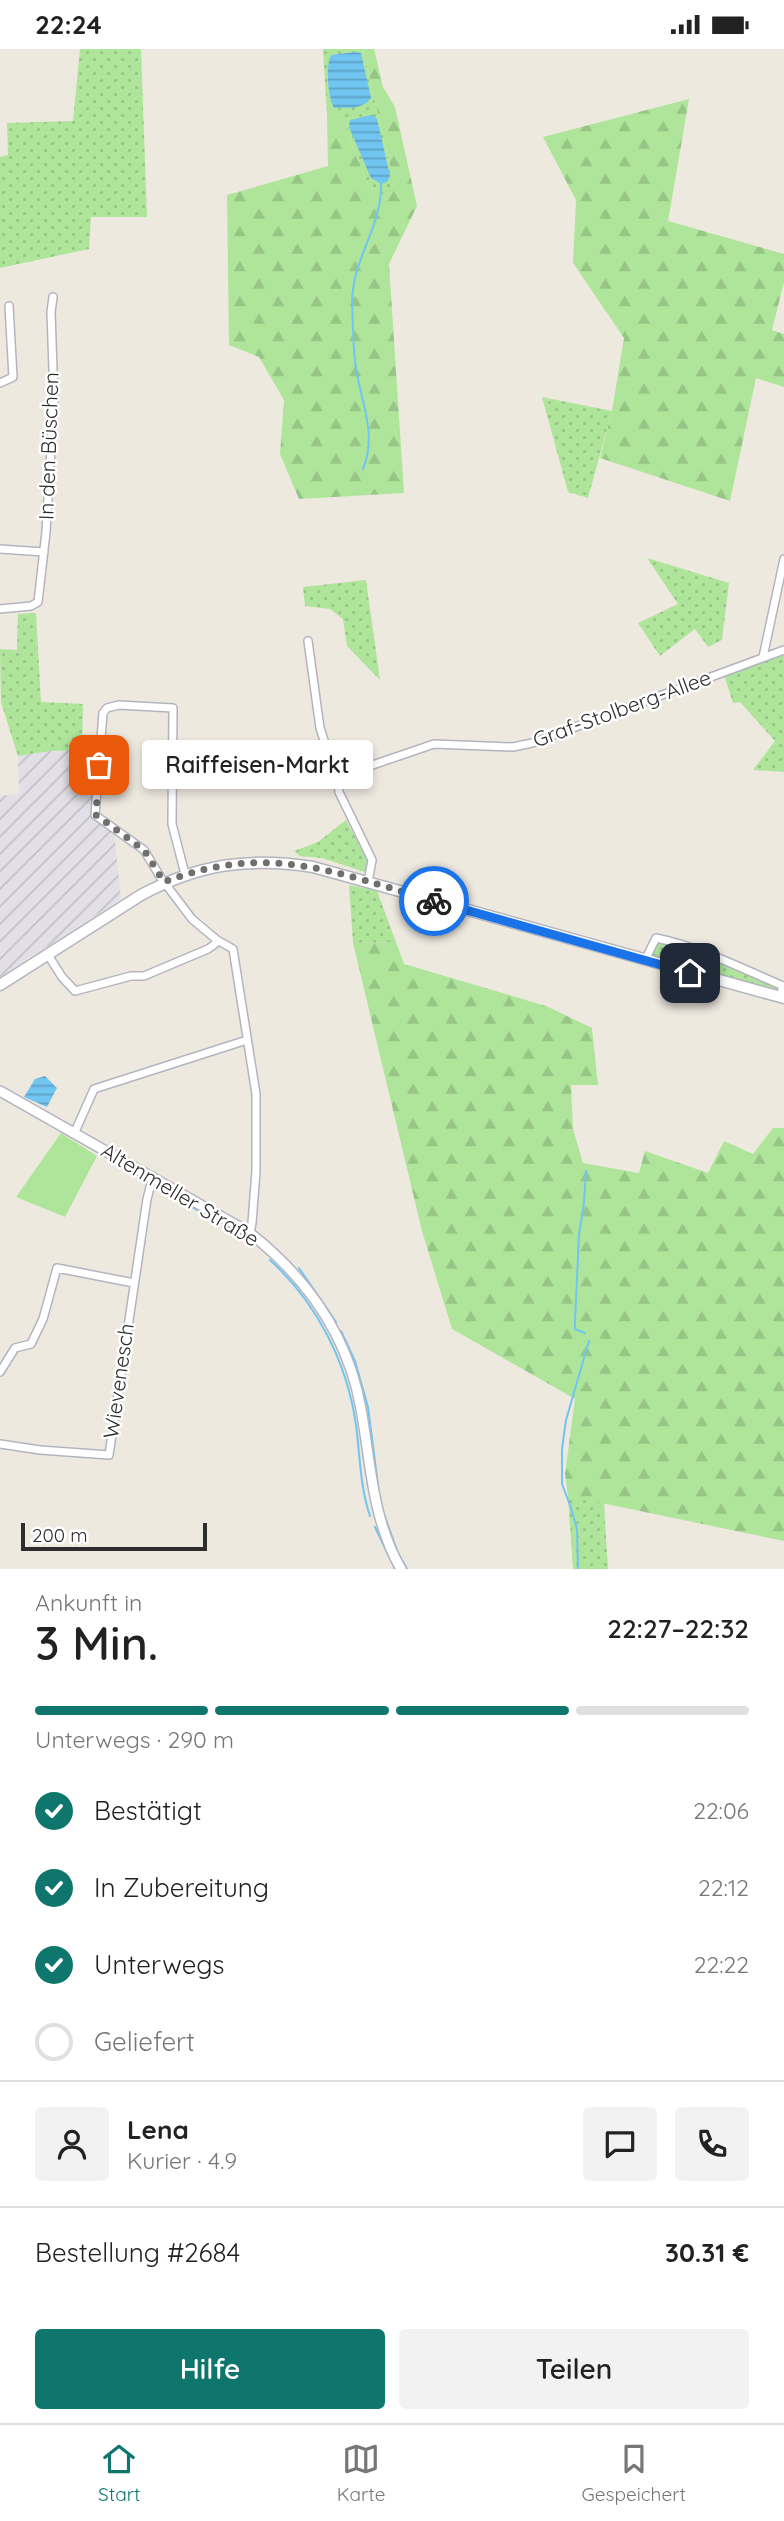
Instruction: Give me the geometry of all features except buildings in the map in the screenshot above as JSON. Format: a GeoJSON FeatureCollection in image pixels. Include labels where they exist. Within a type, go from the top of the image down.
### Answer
{"type":"FeatureCollection","features":[{"type":"Feature","properties":{"kind":"main road"},"geometry":{"type":"LineString","coordinates":[[0,985],[164,882],[185,874],[239,863],[273,862],[313,867],[782,998]]}},
{"type":"Feature","properties":{"kind":"street","name":"In den Büschen"},"geometry":{"type":"LineString","coordinates":[[0,609],[31,606],[38,601],[44,552],[54,399],[51,311],[53,297]]}},
{"type":"Feature","properties":{"kind":"street"},"geometry":{"type":"LineString","coordinates":[[0,383],[13,377],[9,306]]}},
{"type":"Feature","properties":{"kind":"street"},"geometry":{"type":"LineString","coordinates":[[0,549],[44,552]]}},
{"type":"Feature","properties":{"kind":"street"},"geometry":{"type":"LineString","coordinates":[[763,657],[784,559]]}},
{"type":"Feature","properties":{"kind":"street"},"geometry":{"type":"LineString","coordinates":[[308,641],[320,728],[341,798],[372,860],[368,882]]}},
{"type":"Feature","properties":{"kind":"street","name":"Graf-Stolberg-Allee"},"geometry":{"type":"LineString","coordinates":[[338,783],[342,777],[352,772],[434,744],[513,747],[532,743],[784,650]]}},
{"type":"Feature","properties":{"kind":"street"},"geometry":{"type":"LineString","coordinates":[[185,874],[172,824],[173,708],[119,705],[107,708],[103,713],[96,815],[144,850],[192,919],[217,940],[233,949],[256,1094],[253,1215],[250,1233]]}},
{"type":"Feature","properties":{"kind":"street"},"geometry":{"type":"LineString","coordinates":[[645,960],[656,938],[669,941],[702,951],[783,986],[782,998]]}},
{"type":"Feature","properties":{"kind":"street"},"geometry":{"type":"LineString","coordinates":[[48,955],[75,991],[131,976],[144,976],[208,949],[217,940]]}},
{"type":"Feature","properties":{"kind":"street"},"geometry":{"type":"LineString","coordinates":[[74,1133],[94,1089],[247,1040]]}},
{"type":"Feature","properties":{"kind":"street","name":"Altenmeller Straße"},"geometry":{"type":"LineString","coordinates":[[0,1091],[250,1233],[281,1258],[301,1280],[323,1310],[348,1361],[361,1409],[376,1506],[384,1535],[401,1569]]}},
{"type":"Feature","properties":{"kind":"street","name":"Wievenesch"},"geometry":{"type":"LineString","coordinates":[[0,1444],[108,1455],[153,1176]]}},
{"type":"Feature","properties":{"kind":"street"},"geometry":{"type":"LineString","coordinates":[[0,1372],[15,1349],[31,1344],[43,1319],[58,1268],[134,1283]]}},
{"type":"Feature","properties":{"kind":"shaded area"},"geometry":{"type":"Polygon","coordinates":[[[50,751],[97,751],[94,818],[114,833],[121,899],[0,977],[0,796],[19,794],[18,756],[50,751]]]}},
{"type":"Feature","properties":{"kind":"green space"},"geometry":{"type":"Polygon","coordinates":[[[80,49],[141,49],[147,217],[91,217],[89,249],[0,268],[0,157],[8,155],[7,123],[73,121],[80,49]]]}},
{"type":"Feature","properties":{"kind":"green space"},"geometry":{"type":"Polygon","coordinates":[[[323,49],[363,49],[392,175],[392,191],[384,199],[377,199],[366,180],[346,127],[347,120],[342,114],[327,115],[323,49]],[[355,52],[331,55],[331,102],[355,52]]]}},
{"type":"Feature","properties":{"kind":"green space"},"geometry":{"type":"Polygon","coordinates":[[[363,49],[374,49],[383,87],[395,107],[417,206],[389,264],[404,493],[299,499],[280,454],[284,400],[259,357],[229,345],[227,195],[328,166],[327,115],[343,114],[366,180],[377,198],[384,199],[392,191],[392,175],[363,49]]]}},
{"type":"Feature","properties":{"kind":"green space"},"geometry":{"type":"Polygon","coordinates":[[[689,99],[668,221],[784,254],[784,282],[772,330],[784,334],[784,387],[756,378],[730,501],[600,458],[612,411],[624,338],[573,263],[576,200],[543,137],[689,99]]]}},
{"type":"Feature","properties":{"kind":"green space"},"geometry":{"type":"Polygon","coordinates":[[[542,397],[612,411],[588,498],[568,492],[542,397]]]}},
{"type":"Feature","properties":{"kind":"green space"},"geometry":{"type":"Polygon","coordinates":[[[647,558],[729,583],[722,640],[708,647],[695,629],[660,656],[638,623],[678,604],[647,558]]]}},
{"type":"Feature","properties":{"kind":"green space"},"geometry":{"type":"Polygon","coordinates":[[[366,580],[380,680],[347,646],[343,619],[330,609],[305,606],[303,587],[366,580]]]}},
{"type":"Feature","properties":{"kind":"green space"},"geometry":{"type":"Polygon","coordinates":[[[36,613],[41,702],[83,704],[82,750],[18,756],[1,702],[0,649],[17,650],[18,614],[36,613]]]}},
{"type":"Feature","properties":{"kind":"green space"},"geometry":{"type":"Polygon","coordinates":[[[784,654],[784,772],[753,770],[775,741],[740,702],[733,703],[724,675],[784,654]]]}},
{"type":"Feature","properties":{"kind":"green space"},"geometry":{"type":"Polygon","coordinates":[[[346,820],[368,861],[365,872],[322,858],[300,856],[294,851],[318,842],[346,820]]]}},
{"type":"Feature","properties":{"kind":"green space"},"geometry":{"type":"Polygon","coordinates":[[[349,885],[377,891],[396,942],[353,943],[349,885]]]}},
{"type":"Feature","properties":{"kind":"green space"},"geometry":{"type":"Polygon","coordinates":[[[396,942],[404,964],[546,1006],[592,1028],[598,1085],[571,1085],[573,1129],[583,1163],[639,1173],[645,1151],[708,1173],[724,1141],[753,1154],[773,1128],[784,1128],[784,1541],[568,1496],[565,1474],[575,1399],[452,1329],[422,1231],[353,943],[396,942]]]}},
{"type":"Feature","properties":{"kind":"green space"},"geometry":{"type":"Polygon","coordinates":[[[661,942],[675,946],[673,953],[694,960],[696,953],[775,987],[777,991],[650,955],[653,947],[661,942]]]}},
{"type":"Feature","properties":{"kind":"green space"},"geometry":{"type":"Polygon","coordinates":[[[61,1133],[97,1156],[65,1217],[16,1197],[61,1133]]]}},
{"type":"Feature","properties":{"kind":"green space"},"geometry":{"type":"Polygon","coordinates":[[[568,1496],[604,1503],[608,1569],[573,1569],[568,1496]]]}},
{"type":"Feature","properties":{"kind":"water"},"geometry":{"type":"Polygon","coordinates":[[[361,53],[371,98],[359,106],[334,108],[328,82],[331,55],[361,53]]]}},
{"type":"Feature","properties":{"kind":"water"},"geometry":{"type":"Polygon","coordinates":[[[372,115],[377,119],[390,176],[387,182],[381,184],[371,178],[349,127],[350,120],[372,115]]]}},
{"type":"Feature","properties":{"kind":"water"},"geometry":{"type":"Polygon","coordinates":[[[45,1076],[57,1088],[47,1107],[24,1097],[35,1079],[45,1076]]]}},
{"type":"Feature","properties":{"kind":"waterway"},"geometry":{"type":"LineString","coordinates":[[363,469],[369,432],[356,369],[353,287],[377,215],[381,184]]}},
{"type":"Feature","properties":{"kind":"waterway"},"geometry":{"type":"LineString","coordinates":[[585,1333],[575,1329],[575,1321],[579,1235],[586,1171]]}},
{"type":"Feature","properties":{"kind":"waterway"},"geometry":{"type":"LineString","coordinates":[[160,1188],[197,1210]]}},
{"type":"Feature","properties":{"kind":"waterway"},"geometry":{"type":"LineString","coordinates":[[270,1260],[302,1295],[337,1356],[352,1402],[362,1482],[370,1516]]}},
{"type":"Feature","properties":{"kind":"waterway"},"geometry":{"type":"LineString","coordinates":[[299,1268],[336,1322]]}},
{"type":"Feature","properties":{"kind":"waterway"},"geometry":{"type":"LineString","coordinates":[[341,1331],[355,1361],[368,1407],[379,1493]]}},
{"type":"Feature","properties":{"kind":"waterway"},"geometry":{"type":"LineString","coordinates":[[578,1569],[577,1529],[562,1484],[562,1449],[566,1420],[589,1341]]}},
{"type":"Feature","properties":{"kind":"waterway"},"geometry":{"type":"LineString","coordinates":[[382,1509],[398,1553],[407,1569]]}},
{"type":"Feature","properties":{"kind":"waterway"},"geometry":{"type":"LineString","coordinates":[[375,1527],[395,1569]]}},
{"type":"Feature","properties":{"kind":"way so far"},"geometry":{"type":"LineString","coordinates":[[99,765],[96,815],[144,850],[164,882],[223,865],[273,862],[313,867],[434,901]]}},
{"type":"Feature","properties":{"kind":"place","name":"Raiffeisen-Markt"},"geometry":{"type":"Point","coordinates":[99,765]}},
{"type":"Feature","properties":{"kind":"route"},"geometry":{"type":"LineString","coordinates":[[434,901],[690,973]]}}]}
